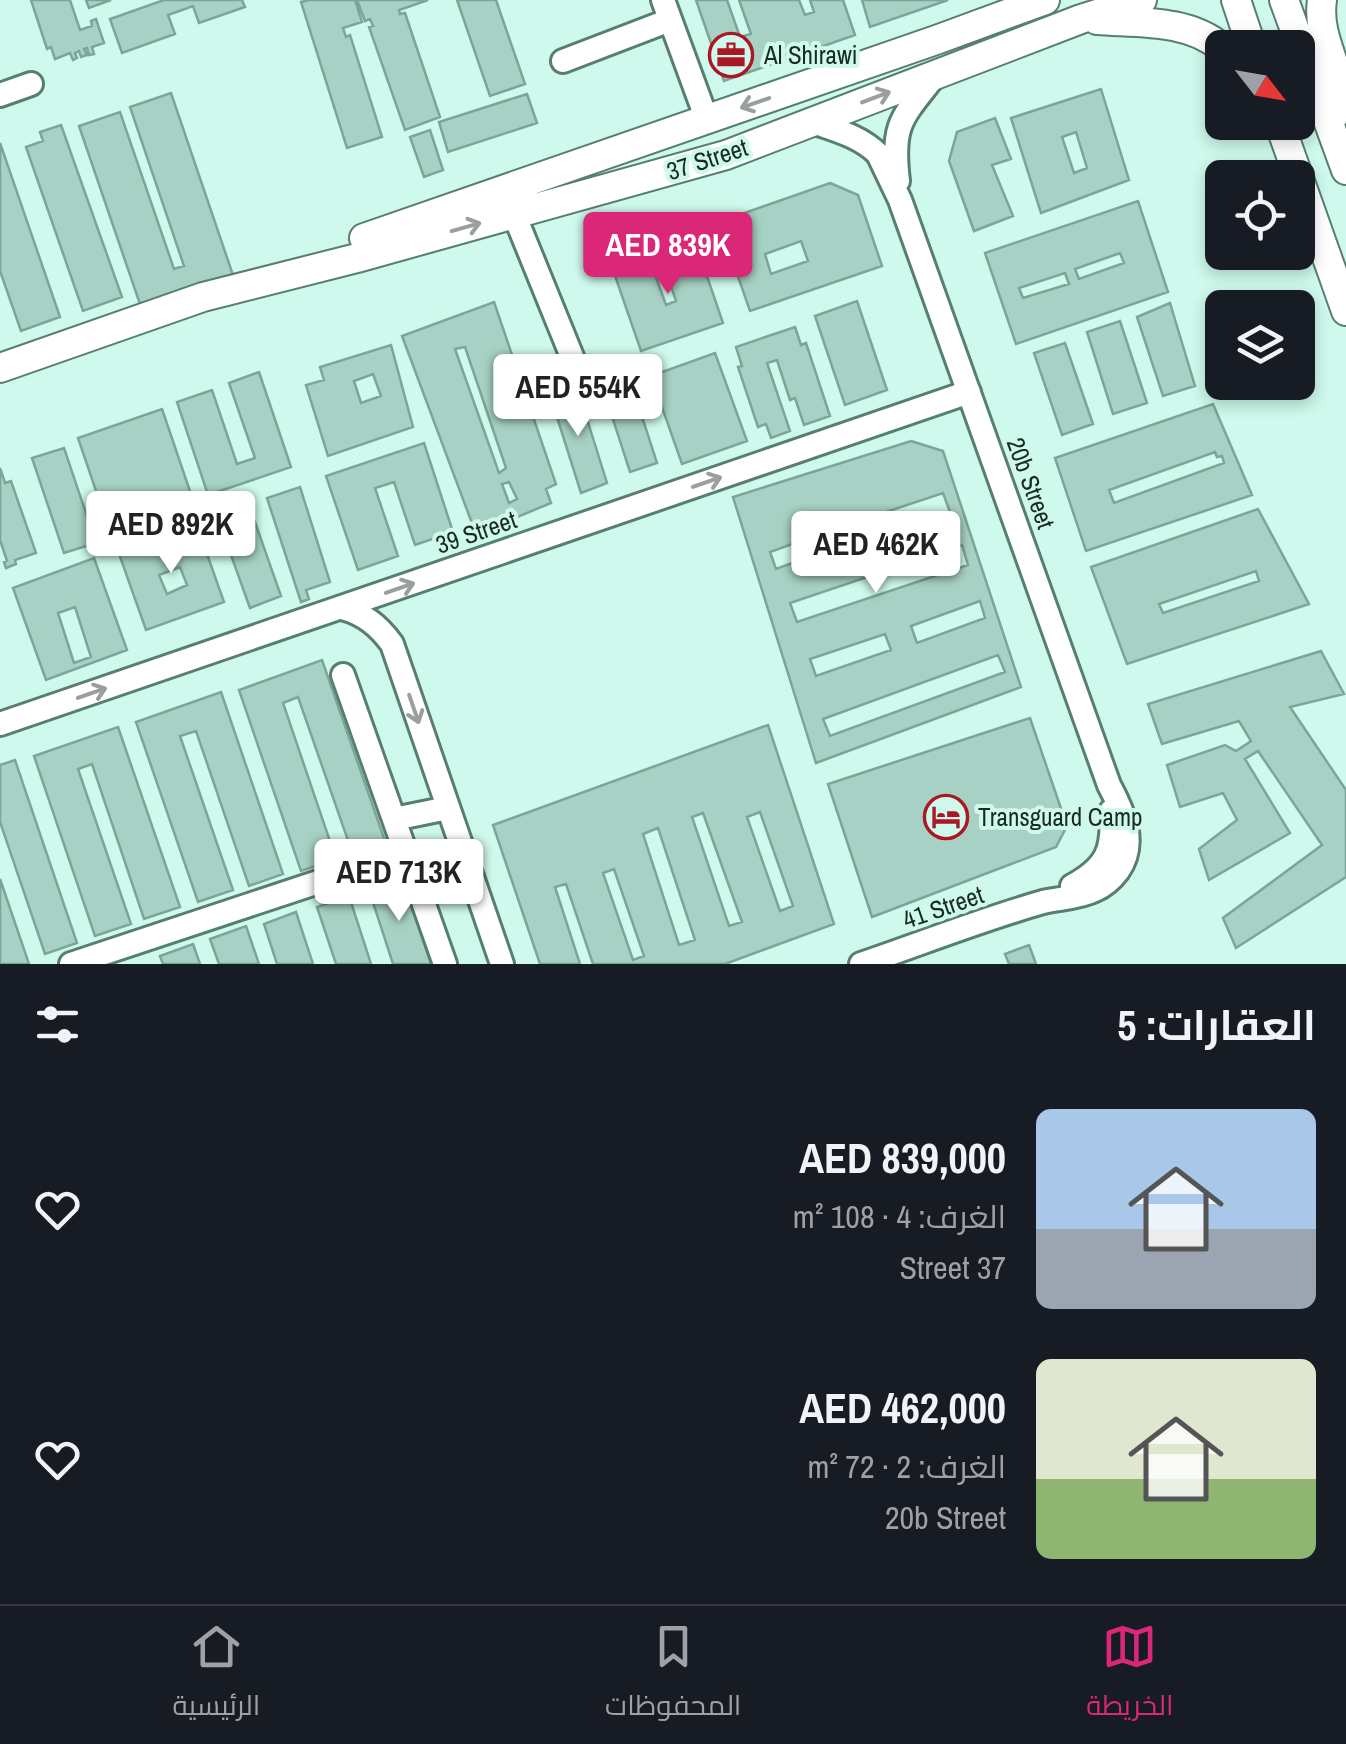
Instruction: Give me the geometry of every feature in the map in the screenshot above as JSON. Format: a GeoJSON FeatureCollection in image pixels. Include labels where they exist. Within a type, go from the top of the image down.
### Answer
{"type":"FeatureCollection","features":[{"type":"Feature","properties":{"kind":"street","name":"37 Street"},"geometry":{"type":"LineString","coordinates":[[0,368],[203,298],[317,252],[1045,0]]}},
{"type":"Feature","properties":{"kind":"street","name":"37 Street"},"geometry":{"type":"LineString","coordinates":[[203,298],[726,155],[1081,19],[1142,0]]}},
{"type":"Feature","properties":{"kind":"street"},"geometry":{"type":"LineString","coordinates":[[1236,0],[1246,30]]}},
{"type":"Feature","properties":{"kind":"street"},"geometry":{"type":"LineString","coordinates":[[1284,0],[1346,170]]}},
{"type":"Feature","properties":{"kind":"street"},"geometry":{"type":"LineString","coordinates":[[1322,0],[1322,30],[1339,86],[1339,102],[1329,124]]}},
{"type":"Feature","properties":{"kind":"street"},"geometry":{"type":"LineString","coordinates":[[563,61],[667,10],[707,120]]}},
{"type":"Feature","properties":{"kind":"street"},"geometry":{"type":"LineString","coordinates":[[1081,19],[1176,26],[1205,37]]}},
{"type":"Feature","properties":{"kind":"street","name":"20b Street"},"geometry":{"type":"LineString","coordinates":[[900,200],[896,135],[907,112],[936,74]]}},
{"type":"Feature","properties":{"kind":"street"},"geometry":{"type":"LineString","coordinates":[[0,96],[31,84]]}},
{"type":"Feature","properties":{"kind":"street","name":"20b Street"},"geometry":{"type":"LineString","coordinates":[[812,122],[872,148],[900,200],[1109,784]]}},
{"type":"Feature","properties":{"kind":"street"},"geometry":{"type":"LineString","coordinates":[[1285,140],[1346,311]]}},
{"type":"Feature","properties":{"kind":"street"},"geometry":{"type":"LineString","coordinates":[[514,214],[577,369]]}},
{"type":"Feature","properties":{"kind":"street","name":"39 Street"},"geometry":{"type":"LineString","coordinates":[[0,724],[969,392]]}},
{"type":"Feature","properties":{"kind":"street"},"geometry":{"type":"LineString","coordinates":[[342,608],[364,616],[392,644],[502,964]]}},
{"type":"Feature","properties":{"kind":"street"},"geometry":{"type":"LineString","coordinates":[[343,675],[445,964]]}},
{"type":"Feature","properties":{"kind":"street","name":"41 Street"},"geometry":{"type":"LineString","coordinates":[[861,964],[1043,902],[1092,875],[1105,860],[1112,838],[1109,784]]}},
{"type":"Feature","properties":{"kind":"street"},"geometry":{"type":"LineString","coordinates":[[394,819],[448,808]]}},
{"type":"Feature","properties":{"kind":"street"},"geometry":{"type":"LineString","coordinates":[[71,964],[406,852]]}},
{"type":"Feature","properties":{"kind":"building"},"geometry":{"type":"Polygon","coordinates":[[[31,0],[70,0],[80,30],[92,26],[91,21],[96,19],[104,43],[92,47],[94,54],[89,55],[87,48],[87,55],[81,57],[79,51],[73,60],[70,53],[55,59],[51,47],[47,49],[31,0]]]}},
{"type":"Feature","properties":{"kind":"building"},"geometry":{"type":"Polygon","coordinates":[[[86,0],[111,0],[89,8],[86,0]]]}},
{"type":"Feature","properties":{"kind":"building"},"geometry":{"type":"Polygon","coordinates":[[[164,0],[242,0],[245,7],[199,23],[193,6],[168,15],[175,34],[122,53],[110,19],[164,0]]]}},
{"type":"Feature","properties":{"kind":"building"},"geometry":{"type":"Polygon","coordinates":[[[355,0],[362,22],[343,28],[346,37],[350,35],[382,137],[347,148],[301,2],[355,0]]]}},
{"type":"Feature","properties":{"kind":"building"},"geometry":{"type":"Polygon","coordinates":[[[357,0],[428,0],[399,10],[400,14],[405,13],[440,117],[405,130],[369,27],[373,26],[370,19],[365,21],[357,0]]]}},
{"type":"Feature","properties":{"kind":"building"},"geometry":{"type":"Polygon","coordinates":[[[457,0],[496,0],[525,84],[490,96],[457,0]]]}},
{"type":"Feature","properties":{"kind":"building"},"geometry":{"type":"Polygon","coordinates":[[[696,0],[727,0],[740,37],[751,34],[739,0],[799,0],[805,15],[814,12],[810,0],[843,0],[855,35],[724,81],[696,0]]]}},
{"type":"Feature","properties":{"kind":"building"},"geometry":{"type":"Polygon","coordinates":[[[862,0],[948,0],[870,27],[862,0]]]}},
{"type":"Feature","properties":{"kind":"building"},"geometry":{"type":"Polygon","coordinates":[[[1101,89],[1129,180],[1041,213],[1011,118],[1101,89]],[[1076,132],[1062,137],[1074,173],[1087,168],[1076,132]]]}},
{"type":"Feature","properties":{"kind":"building"},"geometry":{"type":"Polygon","coordinates":[[[171,93],[235,281],[143,313],[79,126],[120,112],[174,269],[184,266],[130,107],[171,93]]]}},
{"type":"Feature","properties":{"kind":"building"},"geometry":{"type":"Polygon","coordinates":[[[527,94],[537,123],[448,152],[439,122],[527,94]]]}},
{"type":"Feature","properties":{"kind":"building"},"geometry":{"type":"Polygon","coordinates":[[[995,118],[1011,159],[992,165],[1013,216],[974,231],[949,161],[957,132],[995,118]]]}},
{"type":"Feature","properties":{"kind":"building"},"geometry":{"type":"Polygon","coordinates":[[[61,125],[122,297],[83,311],[26,147],[43,141],[40,132],[61,125]]]}},
{"type":"Feature","properties":{"kind":"building"},"geometry":{"type":"Polygon","coordinates":[[[430,130],[443,170],[424,177],[410,137],[430,130]]]}},
{"type":"Feature","properties":{"kind":"building"},"geometry":{"type":"Polygon","coordinates":[[[0,143],[60,317],[21,331],[0,271],[0,143]]]}},
{"type":"Feature","properties":{"kind":"building"},"geometry":{"type":"Polygon","coordinates":[[[830,183],[858,195],[882,266],[750,311],[719,222],[830,183]],[[801,241],[765,254],[771,274],[808,261],[801,241]]]}},
{"type":"Feature","properties":{"kind":"building"},"geometry":{"type":"Polygon","coordinates":[[[1138,201],[1168,292],[1016,344],[985,253],[1138,201]],[[1120,253],[1075,269],[1079,279],[1124,263],[1120,253]],[[1065,273],[1019,288],[1023,298],[1069,284],[1065,273]]]}},
{"type":"Feature","properties":{"kind":"building"},"geometry":{"type":"Polygon","coordinates":[[[695,241],[723,323],[641,351],[612,267],[648,255],[666,305],[676,301],[660,253],[695,241]]]}},
{"type":"Feature","properties":{"kind":"building"},"geometry":{"type":"Polygon","coordinates":[[[857,301],[887,390],[845,405],[815,316],[857,301]]]}},
{"type":"Feature","properties":{"kind":"building"},"geometry":{"type":"Polygon","coordinates":[[[494,302],[556,484],[546,489],[551,503],[476,534],[402,336],[494,302]],[[465,347],[455,349],[499,473],[506,468],[465,347]],[[509,482],[502,484],[509,503],[517,499],[509,482]]]}},
{"type":"Feature","properties":{"kind":"building"},"geometry":{"type":"Polygon","coordinates":[[[1170,303],[1195,386],[1163,396],[1137,317],[1170,303]]]}},
{"type":"Feature","properties":{"kind":"building"},"geometry":{"type":"Polygon","coordinates":[[[1120,321],[1147,403],[1113,414],[1087,332],[1120,321]]]}},
{"type":"Feature","properties":{"kind":"building"},"geometry":{"type":"Polygon","coordinates":[[[795,327],[801,345],[806,343],[830,416],[804,425],[795,398],[790,400],[777,360],[767,363],[790,431],[771,438],[766,424],[758,427],[738,367],[742,366],[736,347],[795,327]]]}},
{"type":"Feature","properties":{"kind":"building"},"geometry":{"type":"Polygon","coordinates":[[[1065,343],[1093,424],[1062,435],[1034,353],[1065,343]]]}},
{"type":"Feature","properties":{"kind":"building"},"geometry":{"type":"Polygon","coordinates":[[[391,345],[413,427],[328,456],[306,385],[324,380],[320,367],[391,345]],[[373,374],[354,381],[361,403],[381,396],[373,374]]]}},
{"type":"Feature","properties":{"kind":"building"},"geometry":{"type":"Polygon","coordinates":[[[715,353],[747,441],[682,464],[651,376],[715,353]]]}},
{"type":"Feature","properties":{"kind":"building"},"geometry":{"type":"Polygon","coordinates":[[[626,367],[657,463],[630,472],[599,376],[626,367]]]}},
{"type":"Feature","properties":{"kind":"building"},"geometry":{"type":"Polygon","coordinates":[[[259,372],[291,467],[208,495],[177,402],[212,390],[237,464],[255,458],[229,383],[259,372]]]}},
{"type":"Feature","properties":{"kind":"building"},"geometry":{"type":"Polygon","coordinates":[[[576,384],[607,483],[581,493],[550,395],[576,384]]]}},
{"type":"Feature","properties":{"kind":"building"},"geometry":{"type":"Polygon","coordinates":[[[1213,404],[1252,495],[1086,551],[1055,458],[1213,404]],[[1215,452],[1109,490],[1114,503],[1224,463],[1222,456],[1217,457],[1215,452]]]}},
{"type":"Feature","properties":{"kind":"building"},"geometry":{"type":"Polygon","coordinates":[[[162,409],[194,503],[110,532],[78,438],[162,409]]]}},
{"type":"Feature","properties":{"kind":"building"},"geometry":{"type":"Polygon","coordinates":[[[911,441],[943,451],[1021,687],[816,763],[733,497],[911,441]],[[943,493],[862,520],[869,539],[950,512],[943,493]],[[845,525],[770,552],[776,569],[851,542],[845,525]],[[962,545],[790,603],[797,622],[968,565],[962,545]],[[980,601],[911,626],[917,643],[985,618],[980,601]],[[885,634],[810,659],[816,676],[891,650],[885,634]],[[998,655],[823,719],[830,736],[1005,672],[998,655]]]}},
{"type":"Feature","properties":{"kind":"building"},"geometry":{"type":"Polygon","coordinates":[[[424,443],[453,532],[415,545],[394,482],[375,488],[398,556],[358,570],[326,476],[424,443]]]}},
{"type":"Feature","properties":{"kind":"building"},"geometry":{"type":"Polygon","coordinates":[[[64,448],[96,543],[64,553],[32,458],[64,448]]]}},
{"type":"Feature","properties":{"kind":"building"},"geometry":{"type":"Polygon","coordinates":[[[0,468],[5,483],[11,481],[36,553],[15,560],[16,564],[6,568],[0,540],[0,468]]]}},
{"type":"Feature","properties":{"kind":"building"},"geometry":{"type":"Polygon","coordinates":[[[300,487],[330,582],[306,590],[309,599],[301,602],[267,498],[300,487]]]}},
{"type":"Feature","properties":{"kind":"building"},"geometry":{"type":"Polygon","coordinates":[[[249,505],[281,596],[250,608],[217,516],[249,505]]]}},
{"type":"Feature","properties":{"kind":"building"},"geometry":{"type":"Polygon","coordinates":[[[1258,509],[1309,604],[1127,664],[1091,567],[1258,509]],[[1256,571],[1159,604],[1163,613],[1259,581],[1256,571]]]}},
{"type":"Feature","properties":{"kind":"building"},"geometry":{"type":"Polygon","coordinates":[[[196,523],[224,602],[146,630],[118,551],[196,523]],[[180,567],[159,575],[167,594],[187,585],[180,567]]]}},
{"type":"Feature","properties":{"kind":"building"},"geometry":{"type":"Polygon","coordinates":[[[94,558],[127,650],[46,680],[13,588],[94,558]],[[75,607],[58,613],[74,663],[91,657],[75,607]]]}},
{"type":"Feature","properties":{"kind":"building"},"geometry":{"type":"Polygon","coordinates":[[[1321,651],[1344,694],[1290,707],[1346,790],[1346,877],[1236,948],[1223,918],[1322,845],[1258,751],[1245,759],[1290,833],[1209,880],[1199,849],[1237,820],[1223,793],[1180,807],[1167,765],[1225,745],[1236,751],[1251,741],[1239,721],[1162,744],[1148,704],[1321,651]]]}},
{"type":"Feature","properties":{"kind":"building"},"geometry":{"type":"Polygon","coordinates":[[[322,660],[385,841],[352,852],[298,697],[283,703],[336,859],[301,871],[239,690],[322,660]]]}},
{"type":"Feature","properties":{"kind":"building"},"geometry":{"type":"Polygon","coordinates":[[[221,692],[283,874],[249,886],[196,731],[180,736],[233,890],[198,902],[136,722],[221,692]]]}},
{"type":"Feature","properties":{"kind":"building"},"geometry":{"type":"Polygon","coordinates":[[[1030,718],[1067,826],[1056,847],[872,917],[828,784],[1030,718]]]}},
{"type":"Feature","properties":{"kind":"building"},"geometry":{"type":"Polygon","coordinates":[[[768,725],[834,924],[725,964],[593,964],[566,884],[555,887],[580,964],[540,964],[493,825],[768,725]],[[760,812],[747,817],[780,911],[793,906],[760,812]],[[703,813],[692,817],[729,926],[742,922],[703,813]],[[658,828],[643,834],[679,945],[695,940],[658,828]],[[614,869],[603,873],[633,960],[644,956],[614,869]]]}},
{"type":"Feature","properties":{"kind":"building"},"geometry":{"type":"Polygon","coordinates":[[[118,727],[180,907],[144,919],[92,764],[78,769],[131,924],[95,936],[34,756],[118,727]]]}},
{"type":"Feature","properties":{"kind":"building"},"geometry":{"type":"Polygon","coordinates":[[[15,760],[77,943],[45,954],[0,822],[0,765],[15,760]]]}},
{"type":"Feature","properties":{"kind":"building"},"geometry":{"type":"Polygon","coordinates":[[[0,879],[29,964],[0,964],[0,879]]]}},
{"type":"Feature","properties":{"kind":"building"},"geometry":{"type":"Polygon","coordinates":[[[403,879],[431,964],[393,964],[369,890],[403,879]]]}},
{"type":"Feature","properties":{"kind":"building"},"geometry":{"type":"Polygon","coordinates":[[[349,896],[371,964],[336,964],[317,907],[349,896]]]}},
{"type":"Feature","properties":{"kind":"building"},"geometry":{"type":"Polygon","coordinates":[[[296,912],[313,964],[277,964],[264,924],[296,912]]]}},
{"type":"Feature","properties":{"kind":"building"},"geometry":{"type":"Polygon","coordinates":[[[246,926],[259,964],[219,964],[210,939],[246,926]]]}},
{"type":"Feature","properties":{"kind":"building"},"geometry":{"type":"Polygon","coordinates":[[[193,944],[200,964],[163,964],[160,956],[193,944]]]}},
{"type":"Feature","properties":{"kind":"building"},"geometry":{"type":"Polygon","coordinates":[[[1029,945],[1036,964],[1009,964],[1005,954],[1029,945]]]}},
{"type":"Feature","properties":{"kind":"place","name":"Al Shirawi"},"geometry":{"type":"Point","coordinates":[731,55]}},
{"type":"Feature","properties":{"kind":"place","name":"Transguard Camp"},"geometry":{"type":"Point","coordinates":[946,817]}}]}
